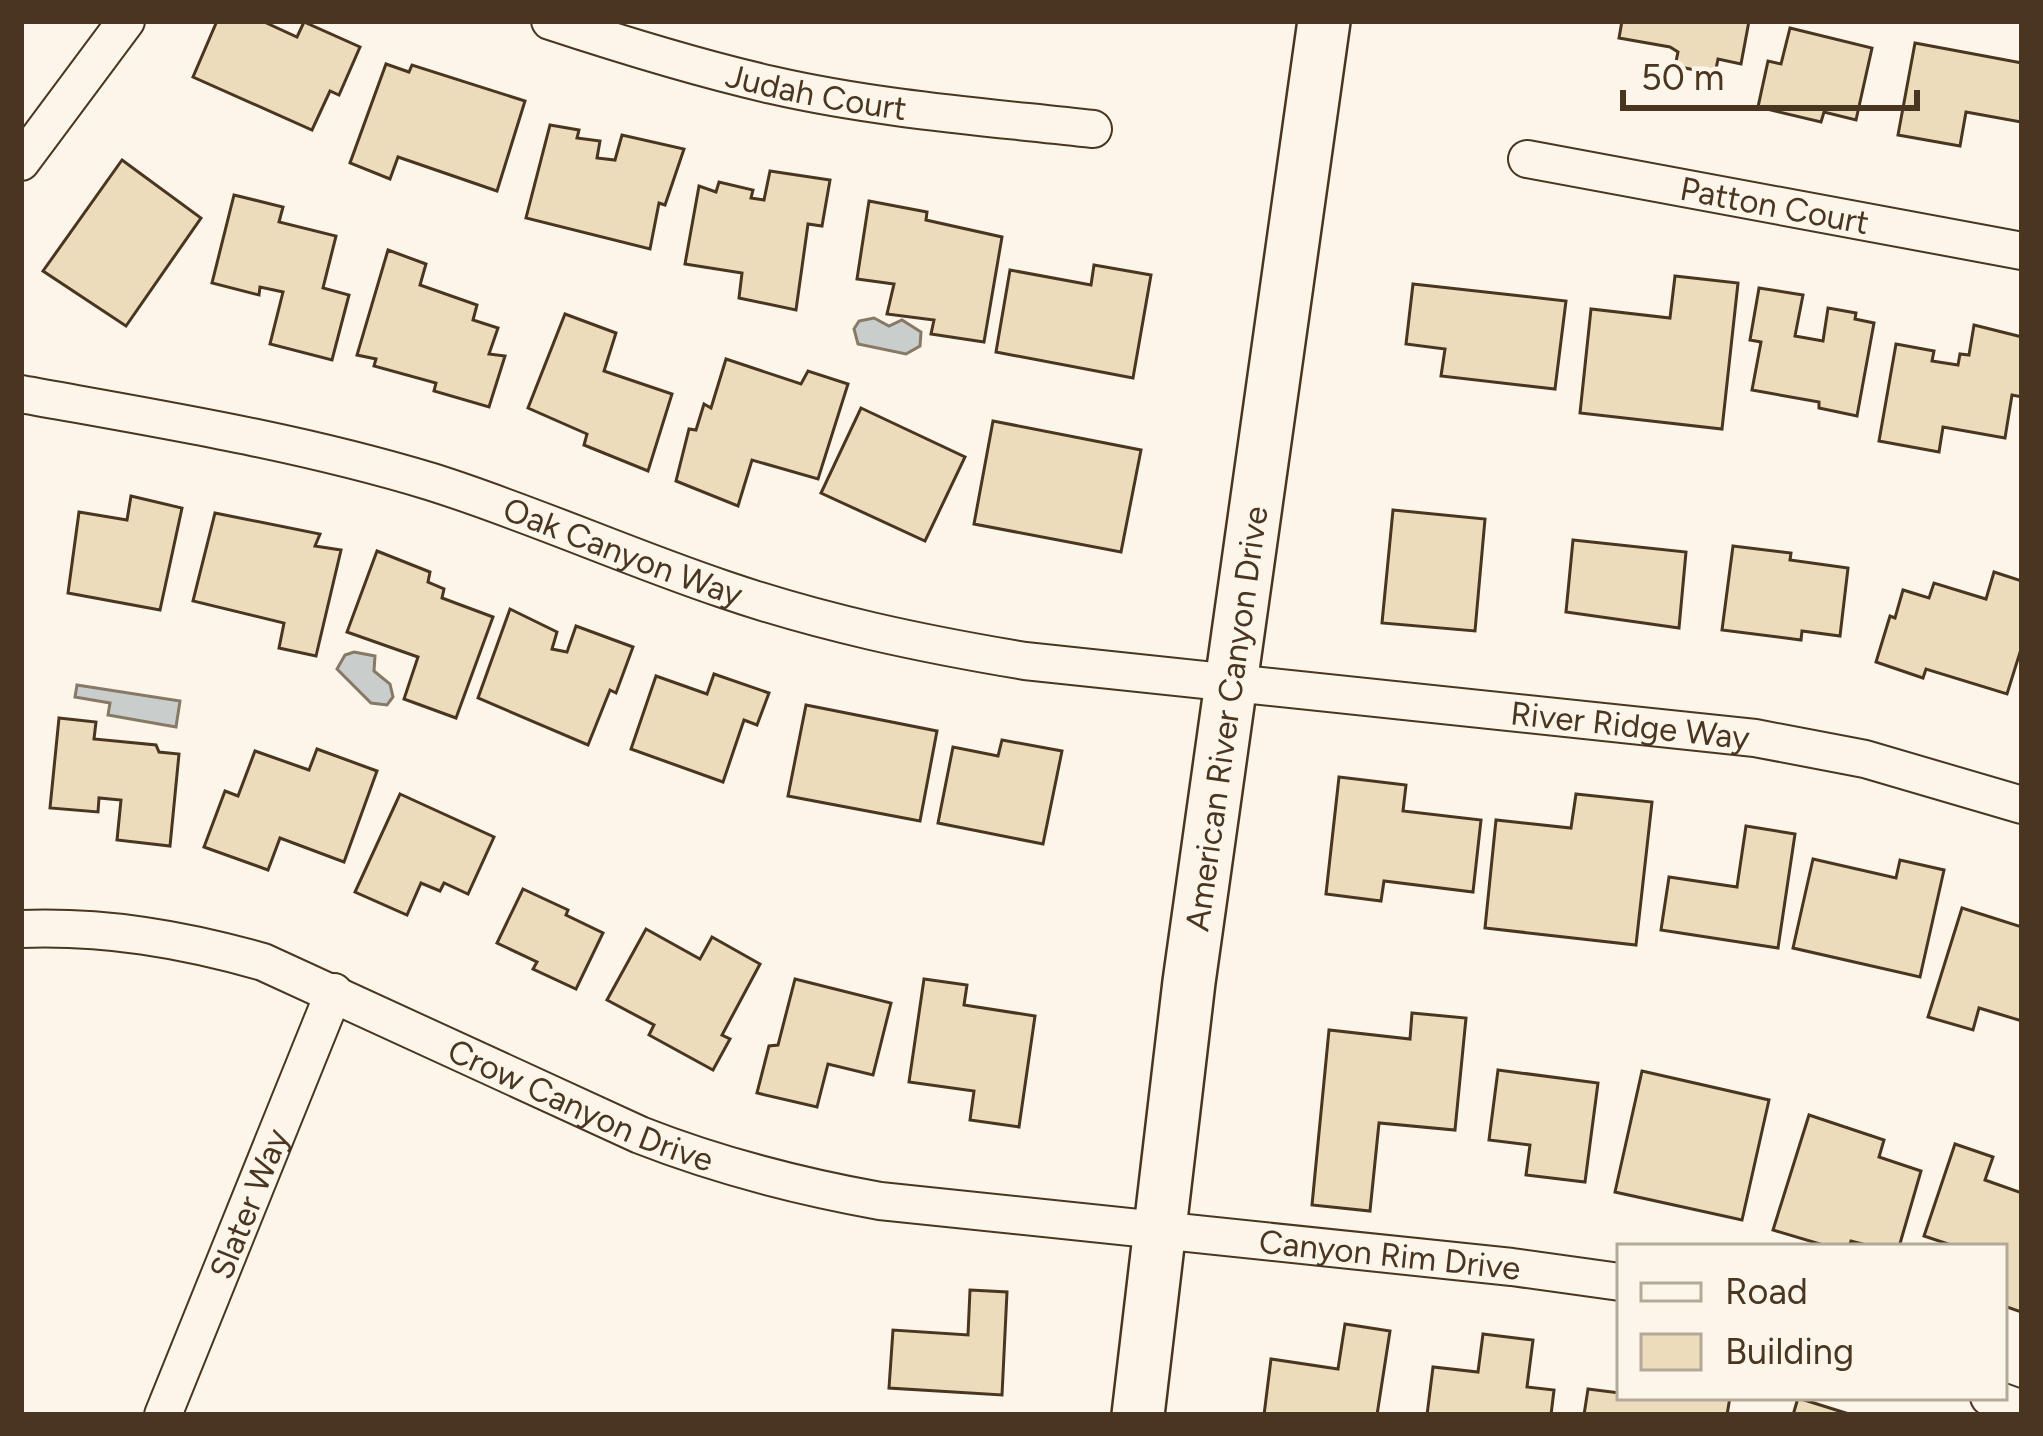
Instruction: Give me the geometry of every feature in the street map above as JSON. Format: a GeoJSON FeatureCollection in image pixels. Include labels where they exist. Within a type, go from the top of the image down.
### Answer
{"type":"FeatureCollection","features":[{"type":"Feature","properties":{"kind":"main road","name":"American River Canyon Drive"},"geometry":{"type":"LineString","coordinates":[[1138,1415],[1158,1230],[1324,21]]}},
{"type":"Feature","properties":{"kind":"street"},"geometry":{"type":"LineString","coordinates":[[21,162],[126,21]]}},
{"type":"Feature","properties":{"kind":"street","name":"Judah Court"},"geometry":{"type":"LineString","coordinates":[[550,21],[654,55],[775,86],[898,108],[1093,129]]}},
{"type":"Feature","properties":{"kind":"street","name":"Patton Court"},"geometry":{"type":"LineString","coordinates":[[1527,159],[2022,251]]}},
{"type":"Feature","properties":{"kind":"street","name":"Oak Canyon Way"},"geometry":{"type":"LineString","coordinates":[[21,394],[283,442],[434,483],[725,590],[832,623],[1025,661],[1231,683]]}},
{"type":"Feature","properties":{"kind":"street","name":"River Ridge Way"},"geometry":{"type":"LineString","coordinates":[[1231,683],[1755,738],[1865,759],[2022,805]]}},
{"type":"Feature","properties":{"kind":"street","name":"Crow Canyon Drive"},"geometry":{"type":"LineString","coordinates":[[21,929],[135,932],[263,962],[640,1135],[789,1184],[880,1201],[1158,1230]]}},
{"type":"Feature","properties":{"kind":"street","name":"Slater Way"},"geometry":{"type":"LineString","coordinates":[[163,1415],[334,992]]}},
{"type":"Feature","properties":{"kind":"street","name":"Canyon Rim Drive"},"geometry":{"type":"LineString","coordinates":[[1158,1230],[1617,1282]]}},
{"type":"Feature","properties":{"kind":"shaded area"},"geometry":{"type":"Polygon","coordinates":[[[874,318],[889,326],[902,320],[921,332],[920,346],[906,354],[858,344],[854,329],[859,321],[874,318]]]}},
{"type":"Feature","properties":{"kind":"shaded area"},"geometry":{"type":"Polygon","coordinates":[[[345,655],[375,656],[374,671],[390,684],[393,697],[387,705],[371,703],[337,669],[345,655]]]}},
{"type":"Feature","properties":{"kind":"shaded area"},"geometry":{"type":"Polygon","coordinates":[[[77,685],[180,701],[176,727],[108,715],[110,703],[75,697],[77,685]]]}},
{"type":"Feature","properties":{"kind":"building"},"geometry":{"type":"Polygon","coordinates":[[[217,21],[262,21],[297,37],[304,22],[360,47],[339,95],[330,91],[312,130],[193,77],[217,21]]]}},
{"type":"Feature","properties":{"kind":"building"},"geometry":{"type":"Polygon","coordinates":[[[1622,21],[1749,21],[1741,64],[1718,59],[1715,74],[1675,66],[1678,52],[1670,47],[1619,38],[1622,21]]]}},
{"type":"Feature","properties":{"kind":"building"},"geometry":{"type":"Polygon","coordinates":[[[1790,28],[1872,48],[1856,120],[1824,112],[1821,122],[1758,107],[1768,61],[1781,64],[1790,28]]]}},
{"type":"Feature","properties":{"kind":"building"},"geometry":{"type":"Polygon","coordinates":[[[1915,43],[2022,63],[2021,122],[1966,112],[1960,146],[1898,135],[1915,43]]]}},
{"type":"Feature","properties":{"kind":"building"},"geometry":{"type":"Polygon","coordinates":[[[386,64],[409,72],[412,65],[525,101],[497,191],[398,157],[390,179],[350,163],[386,64]]]}},
{"type":"Feature","properties":{"kind":"building"},"geometry":{"type":"Polygon","coordinates":[[[550,125],[579,130],[577,138],[600,141],[597,158],[615,160],[622,135],[684,149],[665,205],[659,203],[650,249],[526,218],[550,125]]]}},
{"type":"Feature","properties":{"kind":"building"},"geometry":{"type":"Polygon","coordinates":[[[122,160],[201,218],[126,326],[43,271],[122,160]]]}},
{"type":"Feature","properties":{"kind":"building"},"geometry":{"type":"Polygon","coordinates":[[[770,171],[830,180],[822,226],[808,224],[796,310],[739,298],[742,273],[685,264],[699,186],[716,192],[719,182],[753,190],[751,198],[764,200],[770,171]]]}},
{"type":"Feature","properties":{"kind":"building"},"geometry":{"type":"Polygon","coordinates":[[[234,195],[283,207],[279,222],[336,236],[323,288],[349,295],[332,360],[270,344],[283,292],[260,287],[259,295],[212,283],[234,195]]]}},
{"type":"Feature","properties":{"kind":"building"},"geometry":{"type":"Polygon","coordinates":[[[869,201],[927,212],[926,220],[1002,237],[984,342],[931,334],[934,320],[887,314],[894,284],[857,279],[869,201]]]}},
{"type":"Feature","properties":{"kind":"building"},"geometry":{"type":"Polygon","coordinates":[[[388,250],[426,264],[420,285],[477,305],[473,320],[498,328],[489,354],[505,356],[489,407],[434,391],[436,383],[374,366],[376,359],[357,355],[388,250]]]}},
{"type":"Feature","properties":{"kind":"building"},"geometry":{"type":"Polygon","coordinates":[[[1094,265],[1151,275],[1133,378],[996,352],[1010,270],[1091,285],[1094,265]]]}},
{"type":"Feature","properties":{"kind":"building"},"geometry":{"type":"Polygon","coordinates":[[[1675,276],[1738,283],[1722,429],[1580,413],[1591,309],[1670,318],[1675,276]]]}},
{"type":"Feature","properties":{"kind":"building"},"geometry":{"type":"Polygon","coordinates":[[[1413,284],[1566,301],[1555,389],[1441,376],[1445,349],[1406,344],[1413,284]]]}},
{"type":"Feature","properties":{"kind":"building"},"geometry":{"type":"Polygon","coordinates":[[[1759,288],[1803,295],[1795,336],[1823,341],[1828,308],[1856,313],[1855,319],[1874,323],[1857,416],[1819,408],[1819,402],[1752,390],[1761,342],[1750,340],[1759,288]]]}},
{"type":"Feature","properties":{"kind":"building"},"geometry":{"type":"Polygon","coordinates":[[[565,314],[616,333],[604,371],[672,394],[648,471],[584,445],[587,434],[528,408],[565,314]]]}},
{"type":"Feature","properties":{"kind":"building"},"geometry":{"type":"Polygon","coordinates":[[[1974,325],[2022,337],[2022,397],[2012,395],[2005,438],[1943,427],[1939,452],[1879,441],[1896,344],[1934,351],[1932,361],[1958,365],[1960,354],[1969,355],[1974,325]]]}},
{"type":"Feature","properties":{"kind":"building"},"geometry":{"type":"Polygon","coordinates":[[[726,359],[801,384],[808,371],[848,384],[818,479],[752,460],[738,506],[676,481],[689,429],[696,430],[704,404],[711,408],[726,359]]]}},
{"type":"Feature","properties":{"kind":"building"},"geometry":{"type":"Polygon","coordinates":[[[861,408],[965,457],[925,541],[821,493],[861,408]]]}},
{"type":"Feature","properties":{"kind":"building"},"geometry":{"type":"Polygon","coordinates":[[[993,421],[1141,450],[1121,552],[974,524],[993,421]]]}},
{"type":"Feature","properties":{"kind":"building"},"geometry":{"type":"Polygon","coordinates":[[[131,496],[182,508],[160,610],[68,593],[79,512],[127,520],[131,496]]]}},
{"type":"Feature","properties":{"kind":"building"},"geometry":{"type":"Polygon","coordinates":[[[1393,510],[1485,519],[1475,631],[1382,623],[1393,510]]]}},
{"type":"Feature","properties":{"kind":"building"},"geometry":{"type":"Polygon","coordinates":[[[215,513],[320,534],[315,546],[341,550],[316,656],[279,648],[284,623],[193,601],[215,513]]]}},
{"type":"Feature","properties":{"kind":"building"},"geometry":{"type":"Polygon","coordinates":[[[1573,540],[1686,552],[1679,628],[1566,612],[1573,540]]]}},
{"type":"Feature","properties":{"kind":"building"},"geometry":{"type":"Polygon","coordinates":[[[1733,546],[1791,553],[1790,560],[1848,568],[1840,636],[1802,631],[1801,640],[1722,630],[1733,546]]]}},
{"type":"Feature","properties":{"kind":"building"},"geometry":{"type":"Polygon","coordinates":[[[377,551],[430,572],[428,582],[444,589],[442,598],[493,617],[456,718],[404,699],[418,657],[347,632],[377,551]]]}},
{"type":"Feature","properties":{"kind":"building"},"geometry":{"type":"Polygon","coordinates":[[[1994,572],[2022,581],[2022,646],[2007,694],[1926,669],[1923,678],[1876,662],[1903,590],[1929,598],[1934,583],[1986,599],[1994,572]]]}},
{"type":"Feature","properties":{"kind":"building"},"geometry":{"type":"Polygon","coordinates":[[[510,609],[557,632],[552,649],[567,652],[576,626],[633,647],[616,693],[610,690],[588,745],[478,698],[510,609]]]}},
{"type":"Feature","properties":{"kind":"building"},"geometry":{"type":"Polygon","coordinates":[[[714,674],[769,693],[757,725],[744,720],[723,782],[631,749],[656,676],[707,694],[714,674]]]}},
{"type":"Feature","properties":{"kind":"building"},"geometry":{"type":"Polygon","coordinates":[[[806,705],[937,731],[920,821],[788,796],[806,705]]]}},
{"type":"Feature","properties":{"kind":"building"},"geometry":{"type":"Polygon","coordinates":[[[59,718],[96,722],[94,739],[156,745],[159,752],[179,754],[170,846],[117,840],[121,800],[99,798],[98,812],[50,808],[59,718]]]}},
{"type":"Feature","properties":{"kind":"building"},"geometry":{"type":"Polygon","coordinates":[[[1002,740],[1062,751],[1043,844],[938,823],[953,747],[998,756],[1002,740]]]}},
{"type":"Feature","properties":{"kind":"building"},"geometry":{"type":"Polygon","coordinates":[[[317,749],[377,771],[344,862],[280,838],[268,870],[204,847],[225,791],[238,796],[255,751],[309,770],[317,749]]]}},
{"type":"Feature","properties":{"kind":"building"},"geometry":{"type":"Polygon","coordinates":[[[1339,777],[1406,785],[1403,811],[1481,820],[1473,892],[1384,881],[1381,901],[1326,894],[1339,777]]]}},
{"type":"Feature","properties":{"kind":"building"},"geometry":{"type":"Polygon","coordinates":[[[400,794],[494,837],[468,894],[444,883],[440,891],[421,883],[407,915],[355,892],[400,794]]]}},
{"type":"Feature","properties":{"kind":"building"},"geometry":{"type":"Polygon","coordinates":[[[1576,794],[1652,802],[1636,945],[1485,928],[1496,820],[1571,828],[1576,794]]]}},
{"type":"Feature","properties":{"kind":"building"},"geometry":{"type":"Polygon","coordinates":[[[1746,826],[1795,834],[1778,948],[1661,930],[1669,877],[1737,887],[1746,826]]]}},
{"type":"Feature","properties":{"kind":"building"},"geometry":{"type":"Polygon","coordinates":[[[1813,859],[1896,878],[1900,860],[1944,870],[1920,977],[1793,948],[1813,859]]]}},
{"type":"Feature","properties":{"kind":"building"},"geometry":{"type":"Polygon","coordinates":[[[523,889],[603,933],[576,989],[533,969],[537,962],[497,943],[523,889]]]}},
{"type":"Feature","properties":{"kind":"building"},"geometry":{"type":"Polygon","coordinates":[[[1962,908],[2022,927],[2022,1021],[1979,1008],[1973,1030],[1928,1017],[1962,908]]]}},
{"type":"Feature","properties":{"kind":"building"},"geometry":{"type":"Polygon","coordinates":[[[646,929],[700,959],[712,937],[760,964],[722,1035],[730,1039],[713,1070],[649,1035],[654,1025],[607,1000],[646,929]]]}},
{"type":"Feature","properties":{"kind":"building"},"geometry":{"type":"Polygon","coordinates":[[[795,979],[891,1003],[873,1075],[828,1064],[817,1107],[757,1093],[769,1046],[778,1045],[795,979]]]}},
{"type":"Feature","properties":{"kind":"building"},"geometry":{"type":"Polygon","coordinates":[[[924,979],[967,985],[964,1005],[1035,1016],[1019,1127],[970,1120],[974,1091],[909,1082],[924,979]]]}},
{"type":"Feature","properties":{"kind":"building"},"geometry":{"type":"Polygon","coordinates":[[[1412,1013],[1466,1018],[1455,1130],[1379,1123],[1370,1211],[1312,1205],[1329,1030],[1410,1039],[1412,1013]]]}},
{"type":"Feature","properties":{"kind":"building"},"geometry":{"type":"Polygon","coordinates":[[[1498,1070],[1598,1083],[1585,1182],[1526,1175],[1530,1145],[1489,1140],[1498,1070]]]}},
{"type":"Feature","properties":{"kind":"building"},"geometry":{"type":"Polygon","coordinates":[[[1642,1071],[1769,1100],[1742,1220],[1615,1192],[1642,1071]]]}},
{"type":"Feature","properties":{"kind":"building"},"geometry":{"type":"Polygon","coordinates":[[[1809,1115],[1884,1140],[1879,1157],[1921,1171],[1900,1244],[1820,1244],[1773,1230],[1809,1115]]]}},
{"type":"Feature","properties":{"kind":"building"},"geometry":{"type":"Polygon","coordinates":[[[1955,1144],[1993,1157],[1985,1180],[2022,1193],[2021,1312],[2007,1307],[2007,1244],[1948,1244],[1924,1236],[1955,1144]]]}},
{"type":"Feature","properties":{"kind":"building"},"geometry":{"type":"Polygon","coordinates":[[[970,1290],[1007,1292],[1002,1395],[889,1388],[893,1330],[968,1335],[970,1290]]]}},
{"type":"Feature","properties":{"kind":"building"},"geometry":{"type":"Polygon","coordinates":[[[1345,1324],[1390,1331],[1377,1415],[1264,1415],[1271,1359],[1338,1369],[1345,1324]]]}},
{"type":"Feature","properties":{"kind":"building"},"geometry":{"type":"Polygon","coordinates":[[[1483,1334],[1533,1340],[1527,1387],[1554,1390],[1551,1415],[1427,1415],[1433,1367],[1478,1372],[1483,1334]]]}},
{"type":"Feature","properties":{"kind":"building"},"geometry":{"type":"Polygon","coordinates":[[[1588,1389],[1617,1393],[1617,1400],[1730,1400],[1727,1415],[1584,1415],[1588,1389]]]}},
{"type":"Feature","properties":{"kind":"building"},"geometry":{"type":"Polygon","coordinates":[[[1797,1400],[1804,1400],[1852,1415],[1793,1415],[1797,1400]]]}}]}
